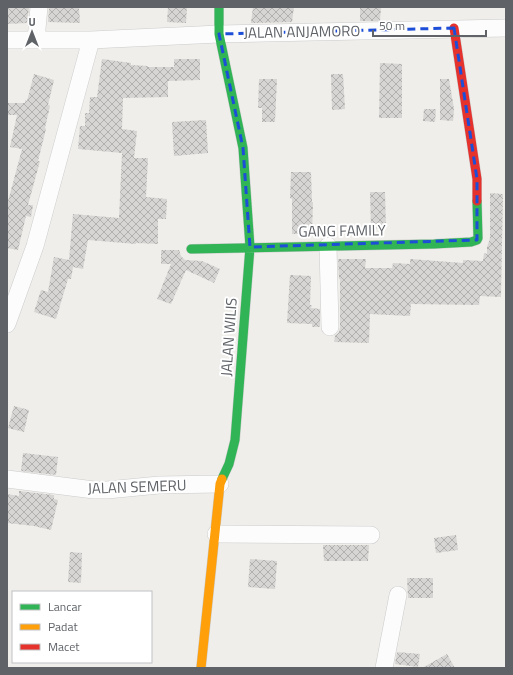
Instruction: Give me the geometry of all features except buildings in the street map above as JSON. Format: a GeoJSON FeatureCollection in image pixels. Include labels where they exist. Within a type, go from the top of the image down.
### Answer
{"type":"FeatureCollection","features":[{"type":"Feature","properties":{"kind":"street"},"geometry":{"type":"LineString","coordinates":[[36,40],[38,7]]}},
{"type":"Feature","properties":{"kind":"street","name":"JALAN WILIS"},"geometry":{"type":"LineString","coordinates":[[201,668],[220,484],[229,464],[236,440],[250,247],[244,148],[219,34],[219,7]]}},
{"type":"Feature","properties":{"kind":"street","name":"GANG FAMILY"},"geometry":{"type":"LineString","coordinates":[[191,249],[434,244],[475,241],[478,238],[477,179],[454,28]]}},
{"type":"Feature","properties":{"kind":"street","name":"JALAN ANJAMORO"},"geometry":{"type":"LineString","coordinates":[[7,40],[91,40],[219,34],[506,28]]}},
{"type":"Feature","properties":{"kind":"street"},"geometry":{"type":"LineString","coordinates":[[7,324],[35,246],[91,40]]}},
{"type":"Feature","properties":{"kind":"street"},"geometry":{"type":"LineString","coordinates":[[328,246],[330,327]]}},
{"type":"Feature","properties":{"kind":"street","name":"JALAN SEMERU"},"geometry":{"type":"LineString","coordinates":[[7,479],[94,490],[158,485],[220,484]]}},
{"type":"Feature","properties":{"kind":"street"},"geometry":{"type":"LineString","coordinates":[[216,534],[370,534]]}},
{"type":"Feature","properties":{"kind":"street"},"geometry":{"type":"LineString","coordinates":[[384,668],[398,595]]}},
{"type":"Feature","properties":{"kind":"highlighted area"},"geometry":{"type":"Polygon","coordinates":[[[454,28],[477,179],[477,240],[250,247],[243,148],[219,34],[454,28]]]}},
{"type":"Feature","properties":{"kind":"traffic: fast"},"geometry":{"type":"LineString","coordinates":[[219,7],[219,34],[243,148],[250,247],[235,440],[229,464],[222,479]]}},
{"type":"Feature","properties":{"kind":"traffic: fast"},"geometry":{"type":"LineString","coordinates":[[191,249],[471,242],[477,240],[478,238],[477,201]]}},
{"type":"Feature","properties":{"kind":"traffic: slow"},"geometry":{"type":"LineString","coordinates":[[201,668],[220,484],[222,479]]}},
{"type":"Feature","properties":{"kind":"traffic: jam"},"geometry":{"type":"LineString","coordinates":[[454,28],[477,179],[477,201]]}}]}
